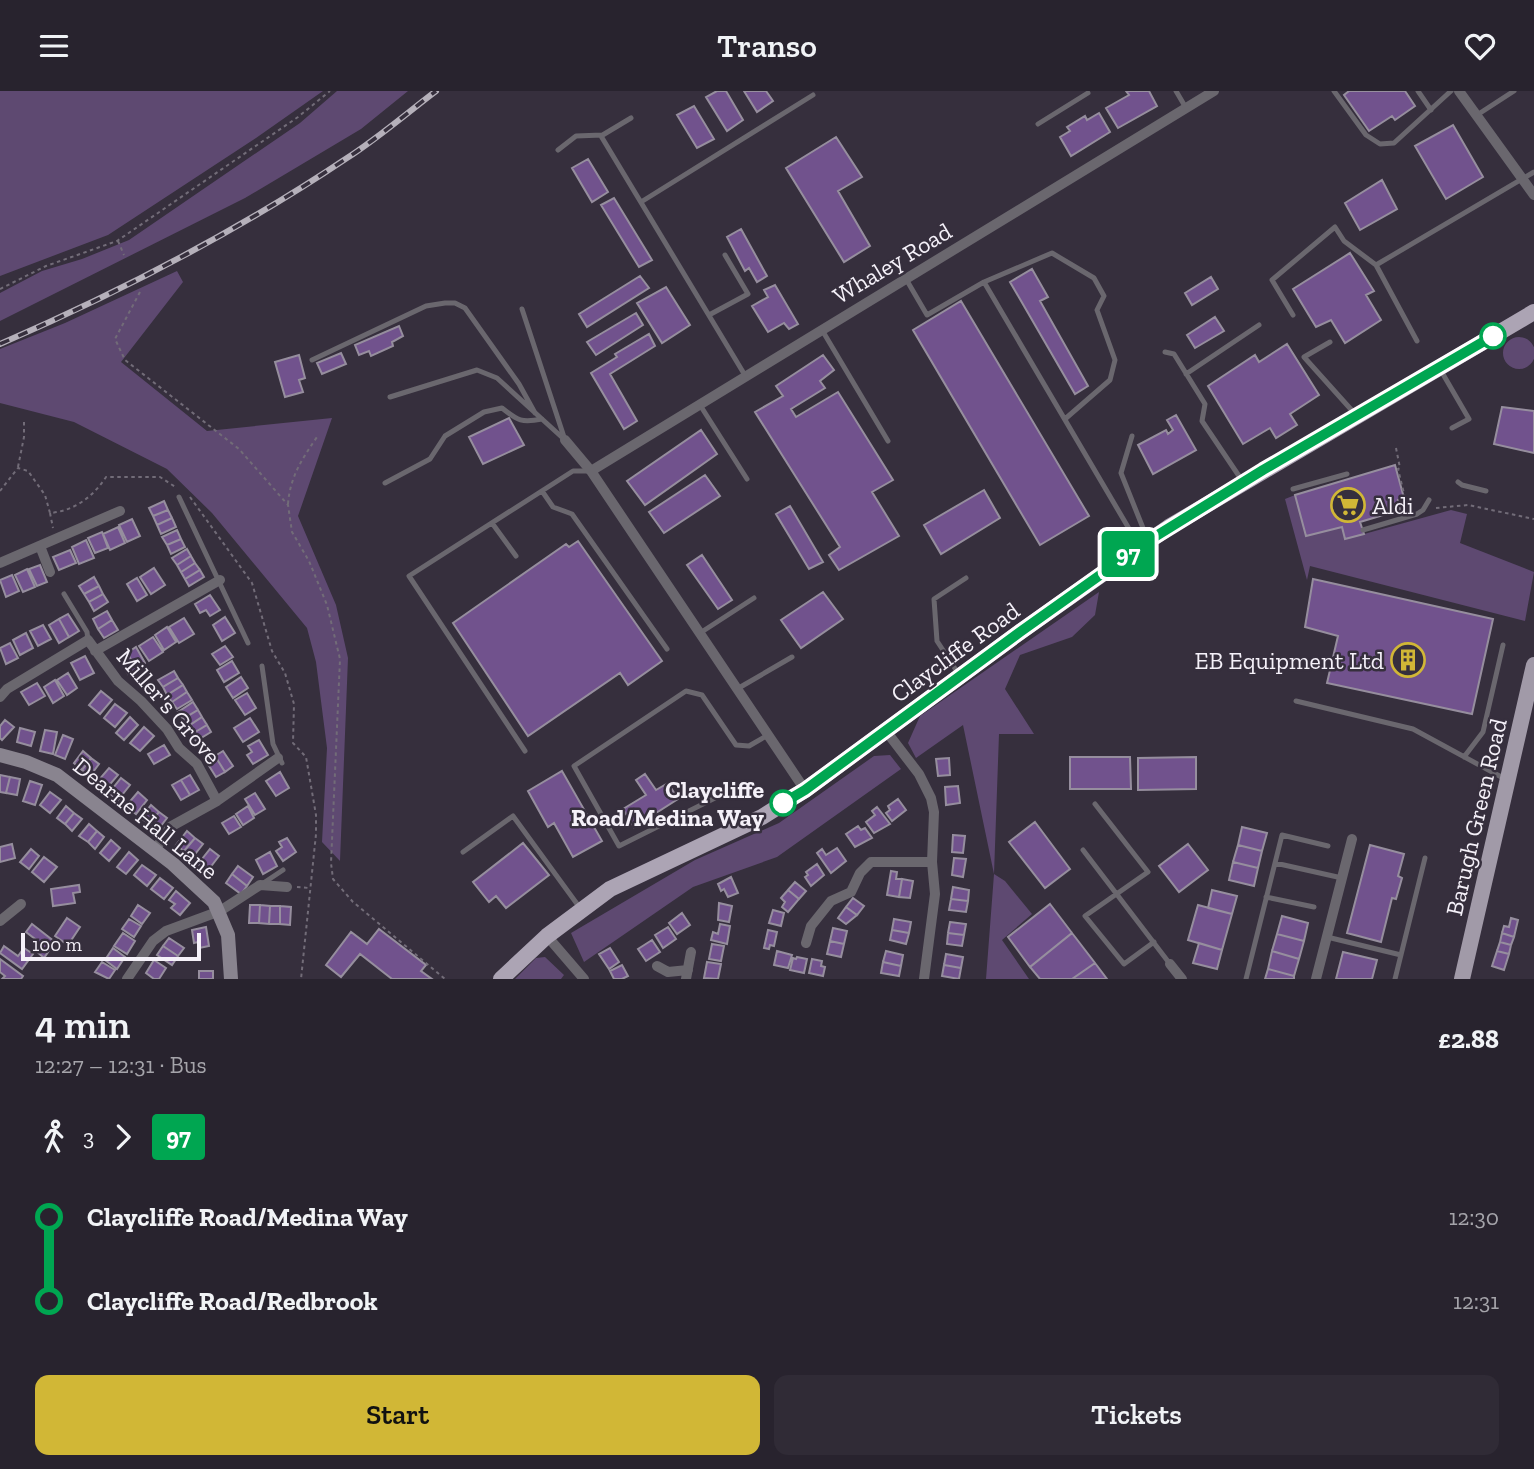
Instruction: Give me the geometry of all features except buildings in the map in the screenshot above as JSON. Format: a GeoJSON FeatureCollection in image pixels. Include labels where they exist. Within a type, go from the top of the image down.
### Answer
{"type":"FeatureCollection","features":[{"type":"Feature","properties":{"kind":"highway","name":"Claycliffe Road"},"geometry":{"type":"LineString","coordinates":[[501,979],[547,936],[610,889],[762,817],[805,790],[1144,544],[1439,366],[1534,314]]}},
{"type":"Feature","properties":{"kind":"main road","name":"Barugh Green Road"},"geometry":{"type":"LineString","coordinates":[[1462,979],[1534,666]]}},
{"type":"Feature","properties":{"kind":"main road","name":"Dearne Hall Lane"},"geometry":{"type":"LineString","coordinates":[[0,755],[57,775],[190,880],[220,911],[228,935],[231,979]]}},
{"type":"Feature","properties":{"kind":"street","name":"Whaley Road"},"geometry":{"type":"LineString","coordinates":[[591,471],[1214,91]]}},
{"type":"Feature","properties":{"kind":"street"},"geometry":{"type":"LineString","coordinates":[[1459,91],[1534,195]]}},
{"type":"Feature","properties":{"kind":"street"},"geometry":{"type":"LineString","coordinates":[[565,440],[591,471],[805,790]]}},
{"type":"Feature","properties":{"kind":"street"},"geometry":{"type":"LineString","coordinates":[[0,563],[120,510]]}},
{"type":"Feature","properties":{"kind":"street"},"geometry":{"type":"LineString","coordinates":[[40,545],[50,572]]}},
{"type":"Feature","properties":{"kind":"street"},"geometry":{"type":"LineString","coordinates":[[95,651],[220,580]]}},
{"type":"Feature","properties":{"kind":"street","name":"Miller's Grove"},"geometry":{"type":"LineString","coordinates":[[0,697],[7,688],[88,640],[118,681],[141,701],[167,729],[179,748],[197,764],[217,801]]}},
{"type":"Feature","properties":{"kind":"street"},"geometry":{"type":"LineString","coordinates":[[886,731],[919,774],[931,798],[934,812],[932,862],[935,894],[924,979]]}},
{"type":"Feature","properties":{"kind":"street","name":"Miller's Grove"},"geometry":{"type":"LineString","coordinates":[[155,850],[170,827],[217,801],[280,760]]}},
{"type":"Feature","properties":{"kind":"street"},"geometry":{"type":"LineString","coordinates":[[1316,979],[1352,839]]}},
{"type":"Feature","properties":{"kind":"street"},"geometry":{"type":"LineString","coordinates":[[806,943],[811,926],[831,901],[851,892],[860,873],[871,862],[932,862]]}},
{"type":"Feature","properties":{"kind":"street"},"geometry":{"type":"LineString","coordinates":[[260,885],[286,887]]}},
{"type":"Feature","properties":{"kind":"street","name":"Dearne Hall Lane"},"geometry":{"type":"LineString","coordinates":[[220,911],[260,885]]}},
{"type":"Feature","properties":{"kind":"street"},"geometry":{"type":"LineString","coordinates":[[0,921],[21,904]]}},
{"type":"Feature","properties":{"kind":"street"},"geometry":{"type":"LineString","coordinates":[[127,979],[158,936],[220,911]]}},
{"type":"Feature","properties":{"kind":"street"},"geometry":{"type":"LineString","coordinates":[[547,936],[584,979]]}},
{"type":"Feature","properties":{"kind":"street"},"geometry":{"type":"LineString","coordinates":[[657,966],[668,972],[687,975],[691,952]]}},
{"type":"Feature","properties":{"kind":"street"},"geometry":{"type":"LineString","coordinates":[[1170,964],[1182,979]]}},
{"type":"Feature","properties":{"kind":"lane"},"geometry":{"type":"LineString","coordinates":[[1176,91],[1186,108]]}},
{"type":"Feature","properties":{"kind":"lane"},"geometry":{"type":"LineString","coordinates":[[1334,91],[1367,135],[1380,145],[1394,143],[1451,91]]}},
{"type":"Feature","properties":{"kind":"lane"},"geometry":{"type":"LineString","coordinates":[[1418,91],[1431,110]]}},
{"type":"Feature","properties":{"kind":"lane"},"geometry":{"type":"LineString","coordinates":[[1476,115],[1514,91]]}},
{"type":"Feature","properties":{"kind":"lane"},"geometry":{"type":"LineString","coordinates":[[1038,124],[1089,92]]}},
{"type":"Feature","properties":{"kind":"lane"},"geometry":{"type":"LineString","coordinates":[[641,202],[813,95]]}},
{"type":"Feature","properties":{"kind":"lane"},"geometry":{"type":"LineString","coordinates":[[601,136],[631,118]]}},
{"type":"Feature","properties":{"kind":"lane"},"geometry":{"type":"LineString","coordinates":[[558,149],[576,137],[603,134],[601,136],[746,377]]}},
{"type":"Feature","properties":{"kind":"lane"},"geometry":{"type":"LineString","coordinates":[[1376,265],[1534,172]]}},
{"type":"Feature","properties":{"kind":"lane"},"geometry":{"type":"LineString","coordinates":[[1293,315],[1272,280],[1335,227],[1344,241],[1376,265],[1417,341]]}},
{"type":"Feature","properties":{"kind":"lane"},"geometry":{"type":"LineString","coordinates":[[906,279],[927,315],[984,282],[1052,253],[1094,278],[1104,296],[1097,310],[1115,360],[1110,380],[1065,419]]}},
{"type":"Feature","properties":{"kind":"lane"},"geometry":{"type":"LineString","coordinates":[[709,315],[748,295],[725,255]]}},
{"type":"Feature","properties":{"kind":"lane"},"geometry":{"type":"LineString","coordinates":[[984,282],[1065,419],[1144,544]]}},
{"type":"Feature","properties":{"kind":"lane"},"geometry":{"type":"LineString","coordinates":[[312,360],[426,306],[455,303],[465,308],[519,384],[535,412]]}},
{"type":"Feature","properties":{"kind":"lane"},"geometry":{"type":"LineString","coordinates":[[522,309],[565,440]]}},
{"type":"Feature","properties":{"kind":"lane"},"geometry":{"type":"LineString","coordinates":[[1186,374],[1259,325]]}},
{"type":"Feature","properties":{"kind":"lane"},"geometry":{"type":"LineString","coordinates":[[822,330],[888,441]]}},
{"type":"Feature","properties":{"kind":"lane"},"geometry":{"type":"LineString","coordinates":[[1330,342],[1304,357],[1356,415]]}},
{"type":"Feature","properties":{"kind":"lane"},"geometry":{"type":"LineString","coordinates":[[1165,352],[1174,354],[1205,404],[1202,421],[1243,482]]}},
{"type":"Feature","properties":{"kind":"lane"},"geometry":{"type":"LineString","coordinates":[[1439,366],[1468,419],[1452,428]]}},
{"type":"Feature","properties":{"kind":"lane"},"geometry":{"type":"LineString","coordinates":[[390,397],[477,370],[497,378],[565,440]]}},
{"type":"Feature","properties":{"kind":"lane"},"geometry":{"type":"LineString","coordinates":[[700,405],[747,479]]}},
{"type":"Feature","properties":{"kind":"lane"},"geometry":{"type":"LineString","coordinates":[[384,483],[429,459],[445,436],[484,412],[502,408],[518,420],[542,419]]}},
{"type":"Feature","properties":{"kind":"lane"},"geometry":{"type":"LineString","coordinates":[[1132,436],[1121,473],[1144,544]]}},
{"type":"Feature","properties":{"kind":"lane"},"geometry":{"type":"LineString","coordinates":[[525,751],[410,576],[573,471],[591,471]]}},
{"type":"Feature","properties":{"kind":"lane"},"geometry":{"type":"LineString","coordinates":[[1293,489],[1346,474]]}},
{"type":"Feature","properties":{"kind":"lane"},"geometry":{"type":"LineString","coordinates":[[1458,482],[1486,491]]}},
{"type":"Feature","properties":{"kind":"lane"},"geometry":{"type":"LineString","coordinates":[[542,491],[553,507],[572,514],[667,649]]}},
{"type":"Feature","properties":{"kind":"lane"},"geometry":{"type":"LineString","coordinates":[[179,497],[248,643]]}},
{"type":"Feature","properties":{"kind":"lane"},"geometry":{"type":"LineString","coordinates":[[1363,530],[1417,514],[1428,503]]}},
{"type":"Feature","properties":{"kind":"lane"},"geometry":{"type":"LineString","coordinates":[[492,523],[516,556]]}},
{"type":"Feature","properties":{"kind":"lane"},"geometry":{"type":"LineString","coordinates":[[960,676],[937,642],[934,599],[966,579]]}},
{"type":"Feature","properties":{"kind":"lane","name":"Miller's Grove"},"geometry":{"type":"LineString","coordinates":[[64,594],[87,632],[88,640]]}},
{"type":"Feature","properties":{"kind":"lane"},"geometry":{"type":"LineString","coordinates":[[700,633],[754,599]]}},
{"type":"Feature","properties":{"kind":"lane"},"geometry":{"type":"LineString","coordinates":[[1464,757],[1483,732],[1503,645]]}},
{"type":"Feature","properties":{"kind":"lane"},"geometry":{"type":"LineString","coordinates":[[737,689],[792,657]]}},
{"type":"Feature","properties":{"kind":"lane","name":"Miller's Grove"},"geometry":{"type":"LineString","coordinates":[[262,666],[273,744],[280,760]]}},
{"type":"Feature","properties":{"kind":"lane"},"geometry":{"type":"LineString","coordinates":[[719,796],[619,846],[574,766],[686,691],[702,695],[736,745],[749,745],[768,735]]}},
{"type":"Feature","properties":{"kind":"lane"},"geometry":{"type":"LineString","coordinates":[[1296,701],[1413,729],[1508,781]]}},
{"type":"Feature","properties":{"kind":"lane"},"geometry":{"type":"LineString","coordinates":[[1095,804],[1148,872],[1085,916],[1124,964],[1154,942]]}},
{"type":"Feature","properties":{"kind":"lane"},"geometry":{"type":"LineString","coordinates":[[463,852],[513,815],[582,910]]}},
{"type":"Feature","properties":{"kind":"lane"},"geometry":{"type":"LineString","coordinates":[[1246,979],[1282,835],[1328,846]]}},
{"type":"Feature","properties":{"kind":"lane"},"geometry":{"type":"LineString","coordinates":[[1083,850],[1170,964]]}},
{"type":"Feature","properties":{"kind":"lane"},"geometry":{"type":"LineString","coordinates":[[1395,979],[1425,858]]}},
{"type":"Feature","properties":{"kind":"lane"},"geometry":{"type":"LineString","coordinates":[[1275,863],[1342,878]]}},
{"type":"Feature","properties":{"kind":"lane","name":"Dearne Hall Lane"},"geometry":{"type":"LineString","coordinates":[[260,885],[283,870]]}},
{"type":"Feature","properties":{"kind":"lane"},"geometry":{"type":"LineString","coordinates":[[1266,897],[1314,907]]}},
{"type":"Feature","properties":{"kind":"lane"},"geometry":{"type":"LineString","coordinates":[[1327,937],[1401,955]]}},
{"type":"Feature","properties":{"kind":"path"},"geometry":{"type":"LineString","coordinates":[[0,289],[46,266],[117,240],[299,117],[330,91]]}},
{"type":"Feature","properties":{"kind":"path"},"geometry":{"type":"LineString","coordinates":[[117,240],[124,255]]}},
{"type":"Feature","properties":{"kind":"path"},"geometry":{"type":"LineString","coordinates":[[140,292],[115,339],[125,361],[239,449],[288,505]]}},
{"type":"Feature","properties":{"kind":"path"},"geometry":{"type":"LineString","coordinates":[[0,491],[18,468],[24,437],[24,419]]}},
{"type":"Feature","properties":{"kind":"path"},"geometry":{"type":"LineString","coordinates":[[317,437],[289,485],[288,505],[292,532],[309,561],[327,605],[340,659],[331,863],[333,879],[353,902],[445,979]]}},
{"type":"Feature","properties":{"kind":"path"},"geometry":{"type":"LineString","coordinates":[[1396,448],[1398,469],[1408,506],[1428,503],[1440,510],[1468,505],[1534,519]]}},
{"type":"Feature","properties":{"kind":"path"},"geometry":{"type":"LineString","coordinates":[[18,468],[28,471],[45,495],[54,539]]}},
{"type":"Feature","properties":{"kind":"path"},"geometry":{"type":"LineString","coordinates":[[50,513],[67,511],[96,493],[106,477],[160,477],[192,498],[253,583],[272,651],[288,684],[293,703],[293,743],[306,757],[316,815],[301,979]]}},
{"type":"Feature","properties":{"kind":"shaded area"},"geometry":{"type":"Polygon","coordinates":[[[0,91],[323,91],[108,235],[0,276],[0,91]]]}},
{"type":"Feature","properties":{"kind":"shaded area"},"geometry":{"type":"Polygon","coordinates":[[[337,91],[408,91],[361,129],[245,198],[0,321],[0,293],[42,271],[82,259],[129,240],[300,123],[337,91]]]}},
{"type":"Feature","properties":{"kind":"shaded area"},"geometry":{"type":"Polygon","coordinates":[[[177,271],[183,282],[121,362],[207,431],[332,418],[298,516],[336,605],[348,658],[340,861],[322,842],[327,748],[316,662],[307,628],[212,513],[167,469],[74,422],[0,403],[0,349],[65,323],[177,271]]]}},
{"type":"Feature","properties":{"kind":"shaded area"},"geometry":{"type":"Polygon","coordinates":[[[1519,337],[1531,341],[1535,353],[1531,365],[1519,369],[1507,365],[1503,353],[1507,341],[1519,337]]]}},
{"type":"Feature","properties":{"kind":"shaded area"},"geometry":{"type":"Polygon","coordinates":[[[1295,495],[1306,536],[1342,527],[1346,539],[1451,510],[1467,514],[1460,543],[1534,572],[1525,621],[1310,566],[1307,580],[1285,499],[1295,495]]]}},
{"type":"Feature","properties":{"kind":"shaded area"},"geometry":{"type":"Polygon","coordinates":[[[1099,592],[1095,615],[1072,637],[1020,655],[1005,689],[1034,734],[999,734],[994,874],[963,725],[916,758],[908,743],[920,716],[1099,592]]]}},
{"type":"Feature","properties":{"kind":"shaded area"},"geometry":{"type":"Polygon","coordinates":[[[890,755],[901,769],[777,857],[693,887],[584,962],[571,933],[695,860],[779,823],[874,756],[890,755]]]}},
{"type":"Feature","properties":{"kind":"shaded area"},"geometry":{"type":"Polygon","coordinates":[[[994,874],[1005,881],[1032,914],[1002,940],[1029,979],[986,979],[994,874]]]}},
{"type":"Feature","properties":{"kind":"shaded area"},"geometry":{"type":"Polygon","coordinates":[[[545,957],[564,975],[561,979],[515,979],[536,958],[545,957]]]}},
{"type":"Feature","properties":{"kind":"railway"},"geometry":{"type":"LineString","coordinates":[[0,344],[134,282],[264,211],[359,150],[436,91]]}},
{"type":"Feature","properties":{"kind":"bus line","name":"97"},"geometry":{"type":"LineString","coordinates":[[783,803],[805,790],[1020,632],[1169,527],[1493,336]]}},
{"type":"Feature","properties":{"kind":"place","name":"Aldi"},"geometry":{"type":"Point","coordinates":[1348,505]}},
{"type":"Feature","properties":{"kind":"place","name":"EB Equipment Ltd"},"geometry":{"type":"Point","coordinates":[1408,660]}},
{"type":"Feature","properties":{"kind":"place","name":"Claycliffe Road/Medina Way"},"geometry":{"type":"Point","coordinates":[783,803]}}]}
